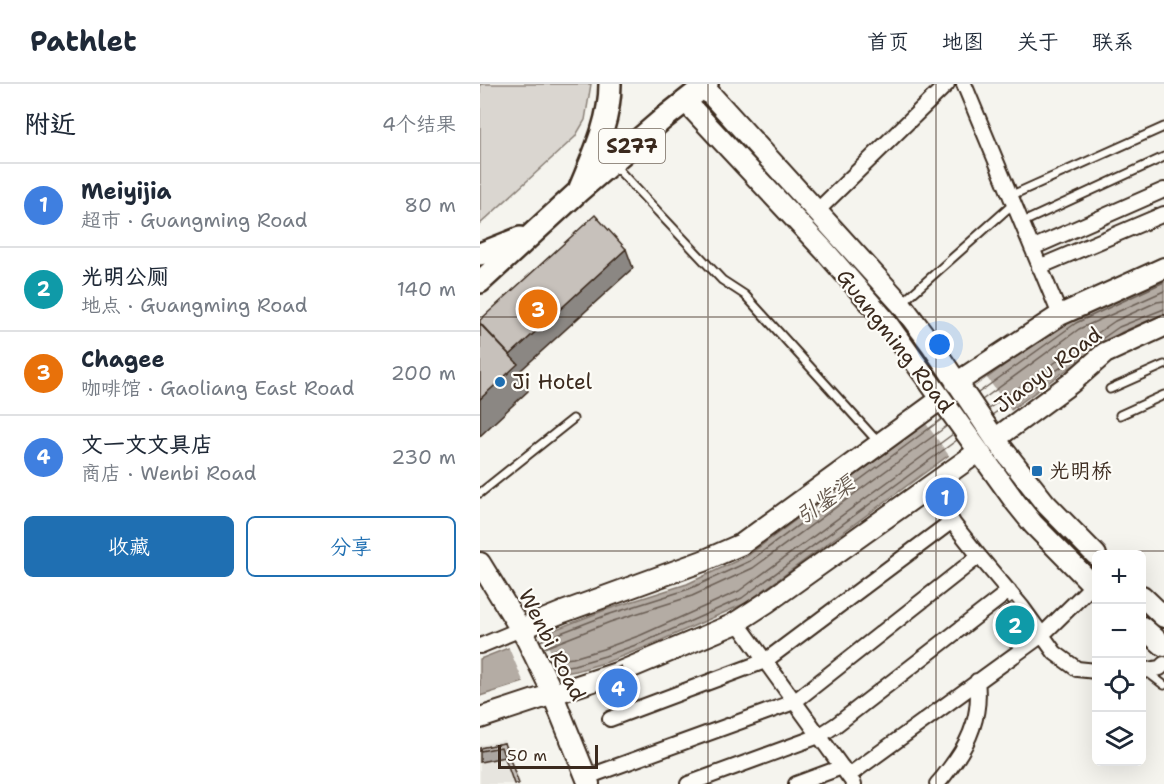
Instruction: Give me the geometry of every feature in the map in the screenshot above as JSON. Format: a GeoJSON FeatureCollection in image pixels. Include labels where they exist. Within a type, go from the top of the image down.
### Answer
{"type":"FeatureCollection","features":[{"type":"Feature","properties":{"kind":"main road","name":"S277"},"geometry":{"type":"LineString","coordinates":[[579,191],[601,137],[609,110],[610,84]]}},
{"type":"Feature","properties":{"kind":"main road","name":"S277"},"geometry":{"type":"LineString","coordinates":[[480,282],[579,191],[704,85]]}},
{"type":"Feature","properties":{"kind":"main road","name":"S277"},"geometry":{"type":"LineString","coordinates":[[480,254],[532,233]]}},
{"type":"Feature","properties":{"kind":"street"},"geometry":{"type":"LineString","coordinates":[[818,210],[947,84]]}},
{"type":"Feature","properties":{"kind":"street"},"geometry":{"type":"LineString","coordinates":[[964,84],[1060,315]]}},
{"type":"Feature","properties":{"kind":"street","name":"Guangming Road"},"geometry":{"type":"LineString","coordinates":[[704,85],[901,304],[992,436],[1045,503],[1092,551]]}},
{"type":"Feature","properties":{"kind":"street","name":"Guangming Road"},"geometry":{"type":"LineString","coordinates":[[685,101],[824,250],[884,320],[975,448],[1033,524],[1092,583]]}},
{"type":"Feature","properties":{"kind":"street"},"geometry":{"type":"LineString","coordinates":[[757,178],[775,163]]}},
{"type":"Feature","properties":{"kind":"street"},"geometry":{"type":"LineString","coordinates":[[1032,248],[1164,190]]}},
{"type":"Feature","properties":{"kind":"street"},"geometry":{"type":"LineString","coordinates":[[1039,267],[1164,214]]}},
{"type":"Feature","properties":{"kind":"street"},"geometry":{"type":"LineString","coordinates":[[960,389],[1060,315],[1164,268]]}},
{"type":"Feature","properties":{"kind":"street","name":"Jiaoyu Road"},"geometry":{"type":"LineString","coordinates":[[992,436],[1071,383],[1105,353],[1164,326]]}},
{"type":"Feature","properties":{"kind":"street"},"geometry":{"type":"LineString","coordinates":[[480,646],[524,633],[563,612],[734,548],[773,523],[880,443],[944,403]]}},
{"type":"Feature","properties":{"kind":"street"},"geometry":{"type":"LineString","coordinates":[[480,718],[550,688],[620,672],[737,622],[926,489],[975,448]]}},
{"type":"Feature","properties":{"kind":"street"},"geometry":{"type":"LineString","coordinates":[[926,489],[1009,591],[1055,653],[1069,665],[1083,671],[1092,671]]}},
{"type":"Feature","properties":{"kind":"street"},"geometry":{"type":"LineString","coordinates":[[610,719],[765,661],[952,521]]}},
{"type":"Feature","properties":{"kind":"street"},"geometry":{"type":"LineString","coordinates":[[588,781],[794,702],[979,556]]}},
{"type":"Feature","properties":{"kind":"street","name":"Wenbi Road"},"geometry":{"type":"LineString","coordinates":[[480,563],[524,633],[550,688],[588,781]]}},
{"type":"Feature","properties":{"kind":"street"},"geometry":{"type":"LineString","coordinates":[[796,784],[848,776],[1042,635],[1092,589]]}},
{"type":"Feature","properties":{"kind":"street"},"geometry":{"type":"LineString","coordinates":[[688,784],[819,736],[1009,591]]}},
{"type":"Feature","properties":{"kind":"street"},"geometry":{"type":"LineString","coordinates":[[1146,601],[1164,617]]}},
{"type":"Feature","properties":{"kind":"street"},"geometry":{"type":"LineString","coordinates":[[737,622],[848,776]]}},
{"type":"Feature","properties":{"kind":"street"},"geometry":{"type":"LineString","coordinates":[[1146,630],[1164,646]]}},
{"type":"Feature","properties":{"kind":"street"},"geometry":{"type":"LineString","coordinates":[[1146,671],[1160,668],[1164,664]]}},
{"type":"Feature","properties":{"kind":"street"},"geometry":{"type":"LineString","coordinates":[[938,784],[966,746],[972,731],[978,703],[977,681]]}},
{"type":"Feature","properties":{"kind":"lane"},"geometry":{"type":"LineString","coordinates":[[901,304],[1012,200],[1164,127]]}},
{"type":"Feature","properties":{"kind":"lane"},"geometry":{"type":"LineString","coordinates":[[1021,223],[1164,157]]}},
{"type":"Feature","properties":{"kind":"lane"},"geometry":{"type":"LineString","coordinates":[[612,163],[722,280],[745,295],[880,443]]}},
{"type":"Feature","properties":{"kind":"lane"},"geometry":{"type":"LineString","coordinates":[[1110,389],[1164,365]]}},
{"type":"Feature","properties":{"kind":"lane"},"geometry":{"type":"LineString","coordinates":[[1120,415],[1164,394]]}},
{"type":"Feature","properties":{"kind":"lane"},"geometry":{"type":"LineString","coordinates":[[480,493],[573,418]]}},
{"type":"Feature","properties":{"kind":"lane"},"geometry":{"type":"LineString","coordinates":[[1146,672],[1164,685]]}},
{"type":"Feature","properties":{"kind":"shaded area"},"geometry":{"type":"Polygon","coordinates":[[[480,84],[591,84],[585,120],[575,137],[480,224],[480,84]]]}},
{"type":"Feature","properties":{"kind":"shaded area"},"geometry":{"type":"Polygon","coordinates":[[[504,740],[521,784],[480,784],[480,745],[504,740]]]}},
{"type":"Feature","properties":{"kind":"water","name":"引鉴渠"},"geometry":{"type":"Polygon","coordinates":[[[1164,276],[1164,314],[1122,332],[1052,380],[746,603],[607,662],[576,671],[536,678],[480,696],[480,659],[605,610],[687,584],[747,556],[1033,344],[1073,317],[1164,276]]]}},
{"type":"Feature","properties":{"kind":"pier","name":"光明桥"},"geometry":{"type":"Polygon","coordinates":[[[987,378],[1012,412],[950,457],[925,422],[987,378]]]}},
{"type":"Feature","properties":{"kind":"pier"},"geometry":{"type":"Polygon","coordinates":[[[542,632],[561,675],[524,683],[508,646],[542,632]]]}},
{"type":"Feature","properties":{"kind":"building"},"geometry":{"type":"Polygon","coordinates":[[[595,215],[626,249],[510,355],[480,323],[480,320],[595,215]]]}},
{"type":"Feature","properties":{"kind":"building"},"geometry":{"type":"Polygon","coordinates":[[[480,324],[518,364],[480,399],[480,324]]]}},
{"type":"Feature","properties":{"kind":"building"},"geometry":{"type":"Polygon","coordinates":[[[1012,602],[1025,618],[1011,629],[999,612],[1012,602]]]}},
{"type":"Feature","properties":{"kind":"building"},"geometry":{"type":"Polygon","coordinates":[[[621,666],[631,690],[614,697],[604,673],[621,666]]]}},
{"type":"Feature","properties":{"kind":"building"},"geometry":{"type":"Polygon","coordinates":[[[504,743],[519,784],[514,784],[501,747],[480,751],[480,748],[504,743]]]}},
{"type":"Feature","properties":{"kind":"place","name":"Chagee"},"geometry":{"type":"Point","coordinates":[538,309]}},
{"type":"Feature","properties":{"kind":"place","name":"Ji Hotel"},"geometry":{"type":"Point","coordinates":[500,382]}},
{"type":"Feature","properties":{"kind":"place","name":"光明桥"},"geometry":{"type":"Point","coordinates":[1037,471]}},
{"type":"Feature","properties":{"kind":"place","name":"Meiyijia"},"geometry":{"type":"Point","coordinates":[945,497]}},
{"type":"Feature","properties":{"kind":"place","name":"光明公厕"},"geometry":{"type":"Point","coordinates":[1015,625]}},
{"type":"Feature","properties":{"kind":"place","name":"文一文文具店"},"geometry":{"type":"Point","coordinates":[618,688]}}]}
